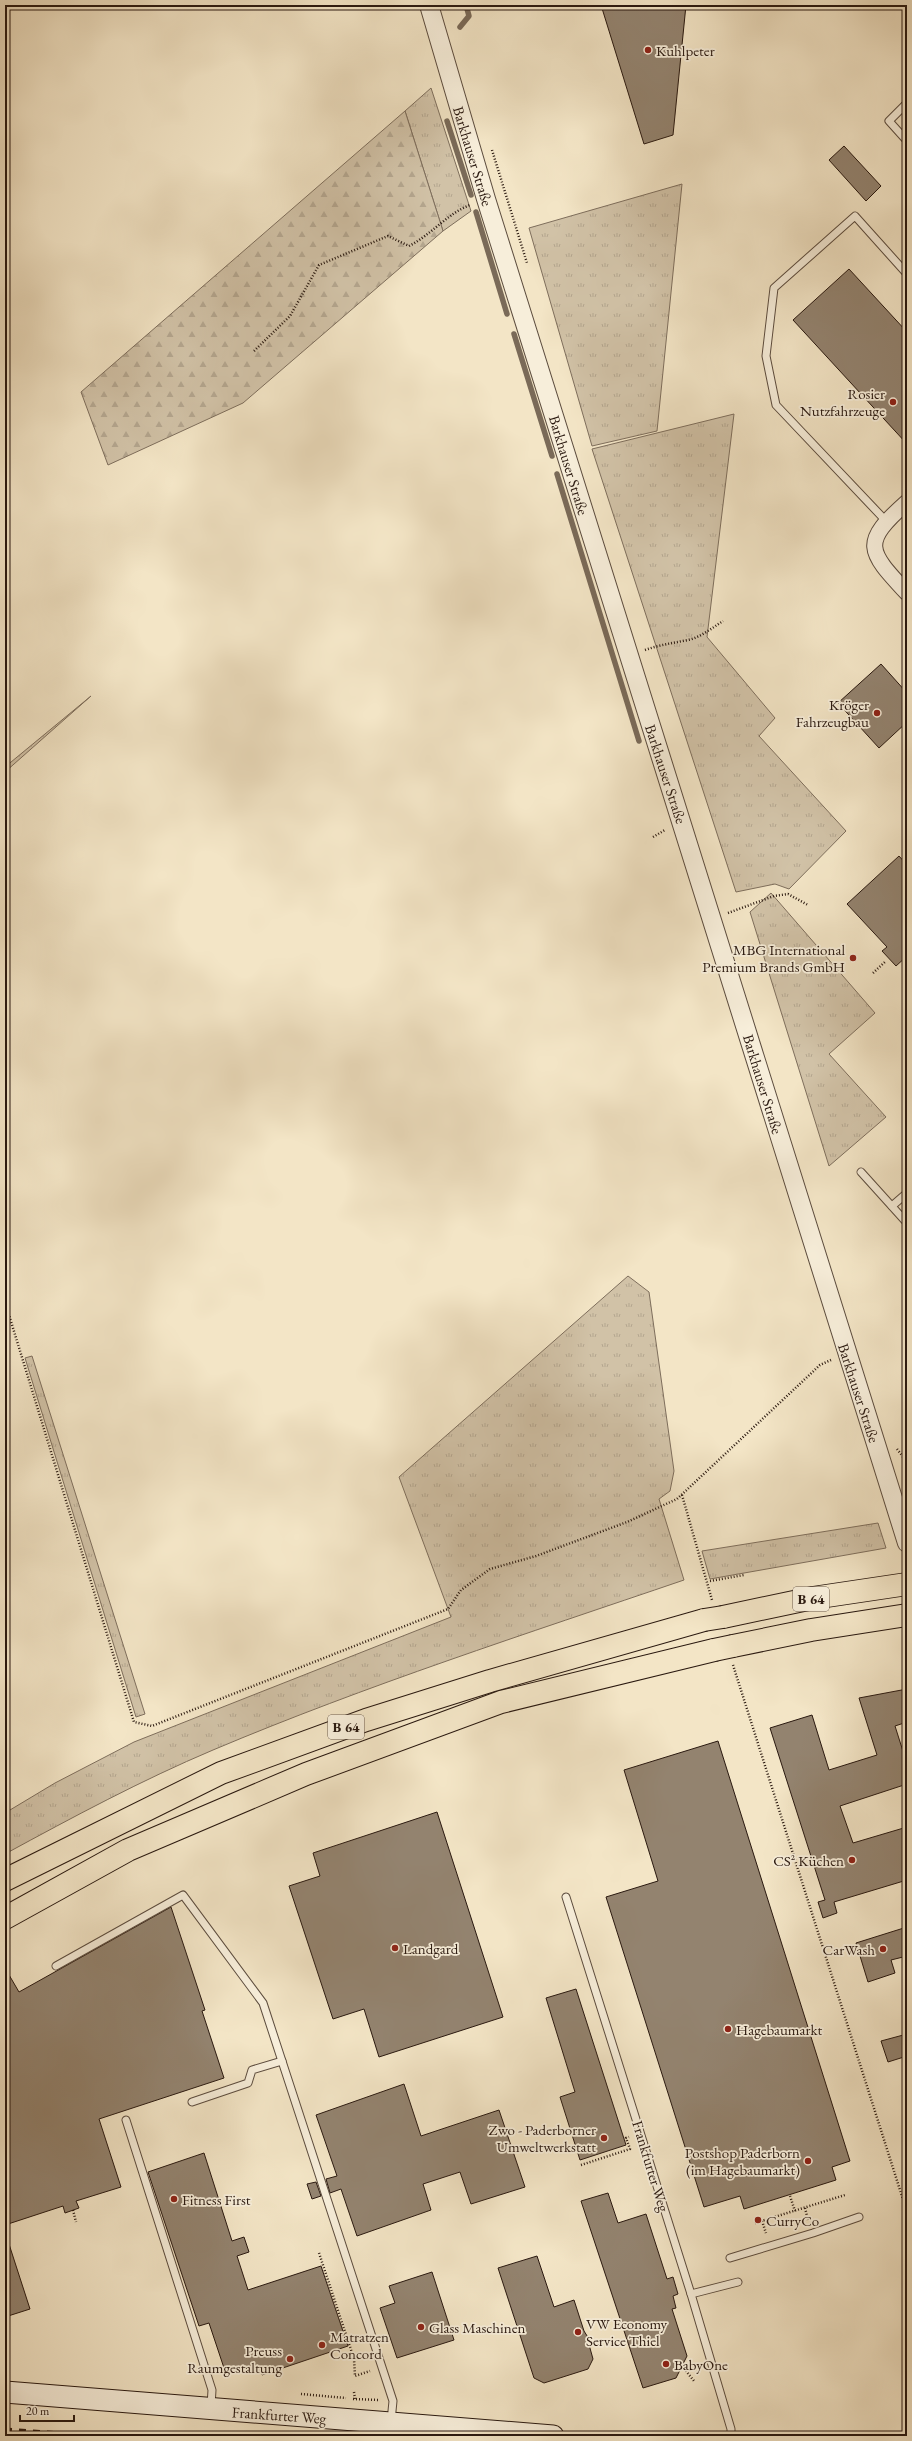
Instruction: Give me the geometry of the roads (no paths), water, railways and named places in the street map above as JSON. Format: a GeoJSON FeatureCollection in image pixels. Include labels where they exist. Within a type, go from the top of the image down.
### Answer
{"type":"FeatureCollection","features":[{"type":"Feature","properties":{"kind":"highway","name":"B 64"},"geometry":{"type":"LineString","coordinates":[[5,1880],[221,1773],[366,1720],[490,1681],[714,1618],[813,1598],[903,1584]]}},
{"type":"Feature","properties":{"kind":"highway","name":"B 64"},"geometry":{"type":"LineString","coordinates":[[5,1918],[128,1850],[306,1774],[501,1702],[723,1648],[811,1630],[907,1615]]}},
{"type":"Feature","properties":{"kind":"main road","name":"Frankfurter Weg"},"geometry":{"type":"LineString","coordinates":[[5,2392],[211,2410],[391,2421],[494,2433],[553,2436]]}},
{"type":"Feature","properties":{"kind":"street","name":"Barkhauser Straße"},"geometry":{"type":"LineString","coordinates":[[429,5],[486,199],[907,1543]]}},
{"type":"Feature","properties":{"kind":"street"},"geometry":{"type":"LineString","coordinates":[[907,502],[886,521],[879,530],[874,543],[877,558],[907,593]]}},
{"type":"Feature","properties":{"kind":"lane"},"geometry":{"type":"LineString","coordinates":[[907,104],[889,120],[907,141]]}},
{"type":"Feature","properties":{"kind":"lane"},"geometry":{"type":"LineString","coordinates":[[886,521],[776,405],[766,356],[774,288],[855,216],[907,274]]}},
{"type":"Feature","properties":{"kind":"lane"},"geometry":{"type":"LineString","coordinates":[[861,1172],[907,1223]]}},
{"type":"Feature","properties":{"kind":"lane"},"geometry":{"type":"LineString","coordinates":[[892,1206],[907,1193]]}},
{"type":"Feature","properties":{"kind":"lane"},"geometry":{"type":"LineString","coordinates":[[56,1966],[183,1895],[263,2003],[393,2401],[391,2421]]}},
{"type":"Feature","properties":{"kind":"lane","name":"Frankfurter Weg"},"geometry":{"type":"LineString","coordinates":[[566,1897],[691,2294],[731,2429],[731,2436]]}},
{"type":"Feature","properties":{"kind":"lane"},"geometry":{"type":"LineString","coordinates":[[192,2102],[248,2083],[252,2070],[282,2061]]}},
{"type":"Feature","properties":{"kind":"lane"},"geometry":{"type":"LineString","coordinates":[[126,2120],[212,2390],[211,2410]]}},
{"type":"Feature","properties":{"kind":"lane"},"geometry":{"type":"LineString","coordinates":[[730,2258],[813,2234],[859,2217]]}},
{"type":"Feature","properties":{"kind":"lane"},"geometry":{"type":"LineString","coordinates":[[691,2294],[738,2282]]}},
{"type":"Feature","properties":{"kind":"waterway"},"geometry":{"type":"LineString","coordinates":[[460,27],[469,16],[466,5]]}},
{"type":"Feature","properties":{"kind":"waterway"},"geometry":{"type":"LineString","coordinates":[[447,121],[471,195]]}},
{"type":"Feature","properties":{"kind":"waterway"},"geometry":{"type":"LineString","coordinates":[[476,212],[507,314]]}},
{"type":"Feature","properties":{"kind":"waterway"},"geometry":{"type":"LineString","coordinates":[[514,334],[552,456]]}},
{"type":"Feature","properties":{"kind":"waterway"},"geometry":{"type":"LineString","coordinates":[[557,474],[639,741]]}},
{"type":"Feature","properties":{"kind":"railway"},"geometry":{"type":"LineString","coordinates":[[5,2429],[106,2436]]}},
{"type":"Feature","properties":{"kind":"place","name":"Kuhlpeter"},"geometry":{"type":"Point","coordinates":[648,50]}},
{"type":"Feature","properties":{"kind":"place","name":"Rosier Nutzfahrzeuge"},"geometry":{"type":"Point","coordinates":[893,402]}},
{"type":"Feature","properties":{"kind":"place","name":"Kröger Fahrzeugbau"},"geometry":{"type":"Point","coordinates":[877,713]}},
{"type":"Feature","properties":{"kind":"place","name":"MBG International Premium Brands GmbH"},"geometry":{"type":"Point","coordinates":[853,958]}},
{"type":"Feature","properties":{"kind":"place","name":"CS² Küchen"},"geometry":{"type":"Point","coordinates":[852,1860]}},
{"type":"Feature","properties":{"kind":"place","name":"Landgard"},"geometry":{"type":"Point","coordinates":[395,1948]}},
{"type":"Feature","properties":{"kind":"place","name":"CarWash"},"geometry":{"type":"Point","coordinates":[883,1949]}},
{"type":"Feature","properties":{"kind":"place","name":"Hagebaumarkt"},"geometry":{"type":"Point","coordinates":[728,2029]}},
{"type":"Feature","properties":{"kind":"place","name":"Zwo - Paderborner Umweltwerkstatt"},"geometry":{"type":"Point","coordinates":[604,2138]}},
{"type":"Feature","properties":{"kind":"place","name":"Postshop Paderborn (im Hagebaumarkt)"},"geometry":{"type":"Point","coordinates":[808,2161]}},
{"type":"Feature","properties":{"kind":"place","name":"Fitness First"},"geometry":{"type":"Point","coordinates":[174,2199]}},
{"type":"Feature","properties":{"kind":"place","name":"CurryCo"},"geometry":{"type":"Point","coordinates":[758,2220]}},
{"type":"Feature","properties":{"kind":"place","name":"Glass Maschinen"},"geometry":{"type":"Point","coordinates":[421,2327]}},
{"type":"Feature","properties":{"kind":"place","name":"VW Economy Service Thiel"},"geometry":{"type":"Point","coordinates":[578,2332]}},
{"type":"Feature","properties":{"kind":"place","name":"Matratzen Concord"},"geometry":{"type":"Point","coordinates":[322,2345]}},
{"type":"Feature","properties":{"kind":"place","name":"Preuss Raumgestaltung"},"geometry":{"type":"Point","coordinates":[290,2359]}},
{"type":"Feature","properties":{"kind":"place","name":"BabyOne"},"geometry":{"type":"Point","coordinates":[666,2364]}}]}
